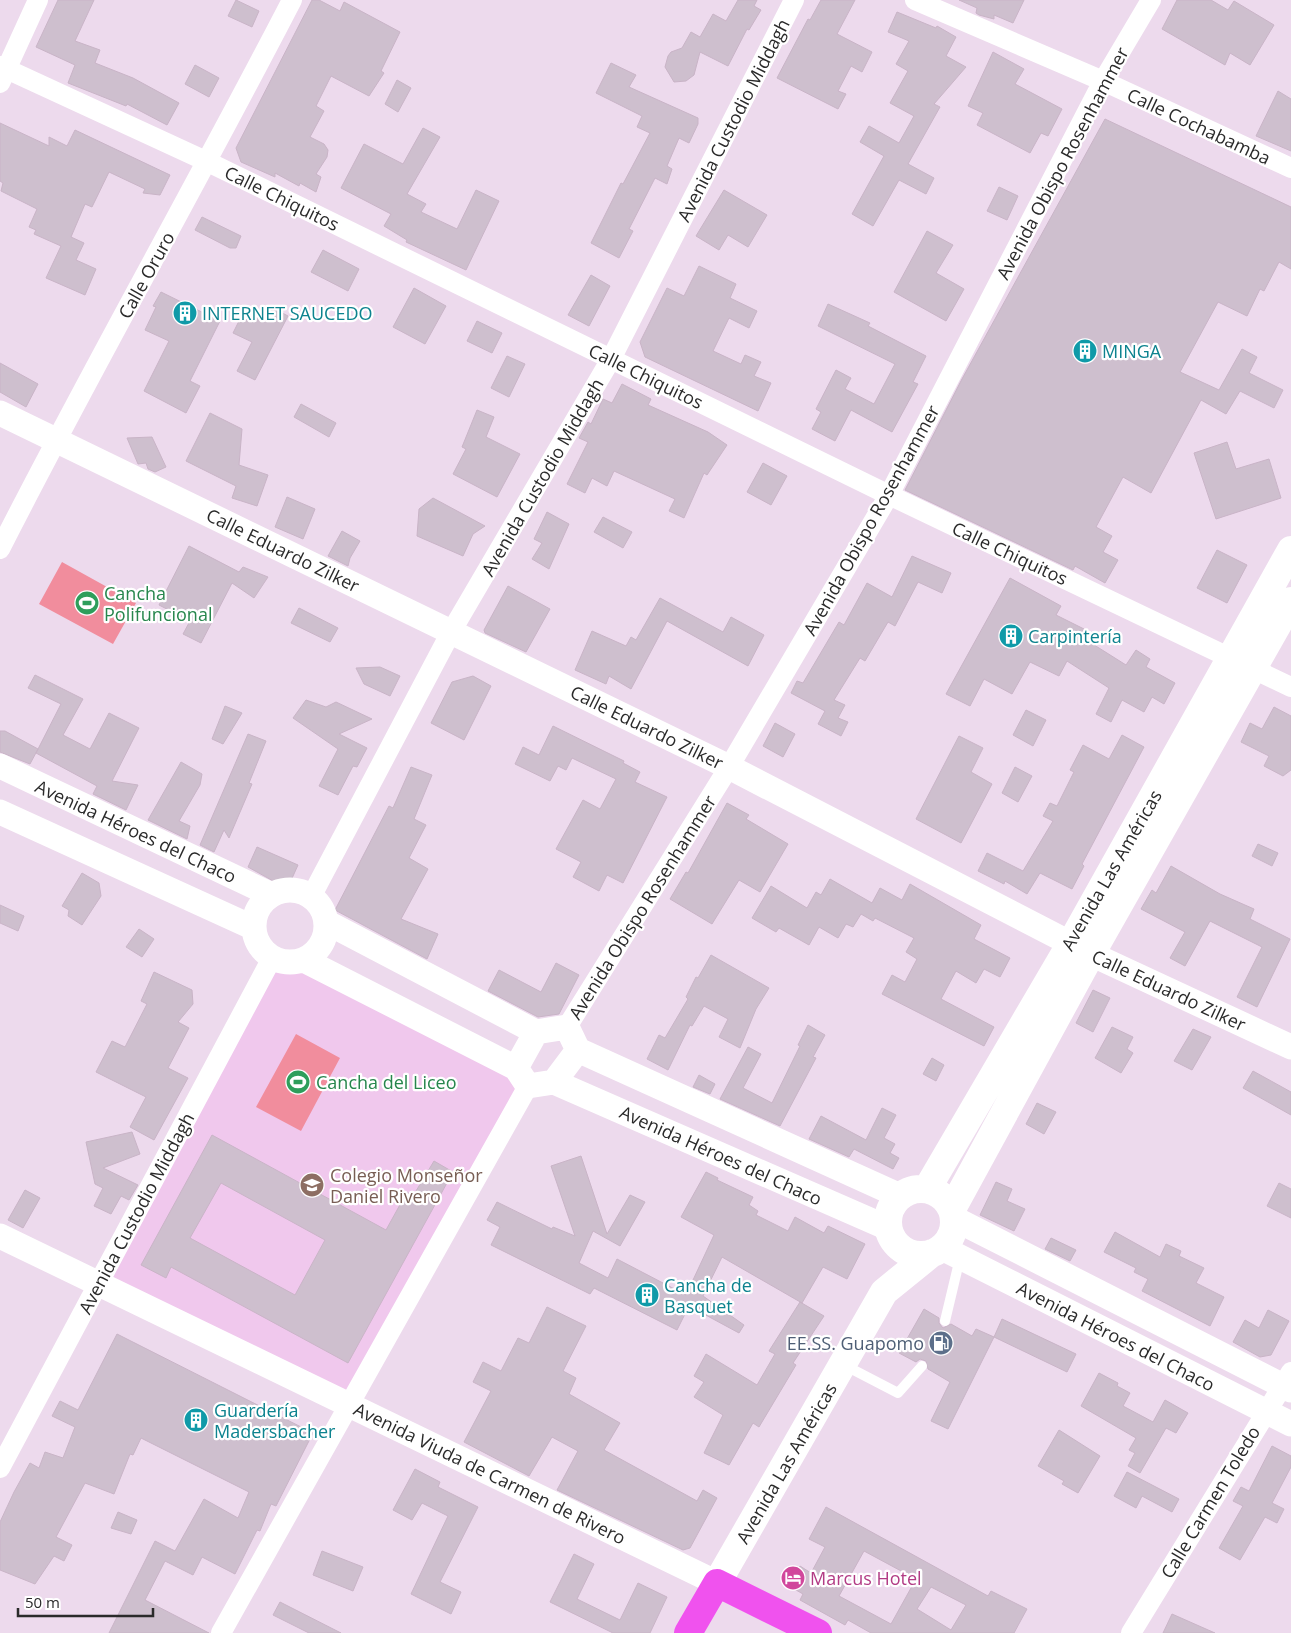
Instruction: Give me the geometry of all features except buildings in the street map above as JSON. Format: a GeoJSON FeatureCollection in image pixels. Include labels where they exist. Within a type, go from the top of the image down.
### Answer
{"type":"FeatureCollection","features":[{"type":"Feature","properties":{"kind":"highway","name":"Avenida Las Américas"},"geometry":{"type":"LineString","coordinates":[[688,1633],[716,1583]]}},
{"type":"Feature","properties":{"kind":"highway","name":"Avenida Viuda de Carmen de Rivero"},"geometry":{"type":"LineString","coordinates":[[716,1583],[818,1633]]}},
{"type":"Feature","properties":{"kind":"main road","name":"Avenida Las Américas"},"geometry":{"type":"LineString","coordinates":[[927,1188],[1081,949],[1243,664],[1291,550]]}},
{"type":"Feature","properties":{"kind":"main road","name":"Avenida Las Américas"},"geometry":{"type":"LineString","coordinates":[[1243,664],[1291,601]]}},
{"type":"Feature","properties":{"kind":"main road","name":"Avenida Las Américas"},"geometry":{"type":"LineString","coordinates":[[954,1214],[1081,949]]}},
{"type":"Feature","properties":{"kind":"main road"},"geometry":{"type":"LineString","coordinates":[[927,1188],[942,1196],[954,1214],[952,1235],[945,1253],[913,1254],[904,1251],[890,1232],[890,1210],[900,1196],[908,1191],[927,1188]]}},
{"type":"Feature","properties":{"kind":"main road","name":"Avenida Las Américas"},"geometry":{"type":"LineString","coordinates":[[716,1583],[884,1292],[890,1232]]}},
{"type":"Feature","properties":{"kind":"main road","name":"Avenida Las Américas"},"geometry":{"type":"LineString","coordinates":[[884,1292],[945,1253]]}},
{"type":"Feature","properties":{"kind":"street"},"geometry":{"type":"LineString","coordinates":[[2,73],[38,0]]}},
{"type":"Feature","properties":{"kind":"street","name":"Calle Oruro"},"geometry":{"type":"LineString","coordinates":[[0,549],[56,440],[208,162],[292,0]]}},
{"type":"Feature","properties":{"kind":"street","name":"Avenida Custodio Middagh"},"geometry":{"type":"LineString","coordinates":[[311,897],[451,632],[610,359],[794,0]]}},
{"type":"Feature","properties":{"kind":"street","name":"Calle Cochabamba"},"geometry":{"type":"LineString","coordinates":[[915,0],[1103,81],[1291,168]]}},
{"type":"Feature","properties":{"kind":"street","name":"Avenida Obispo Rosenhammer"},"geometry":{"type":"LineString","coordinates":[[567,1027],[729,768],[889,495],[1103,81],[1151,0]]}},
{"type":"Feature","properties":{"kind":"street","name":"Calle Chiquitos"},"geometry":{"type":"LineString","coordinates":[[2,73],[208,162],[889,495],[1291,687]]}},
{"type":"Feature","properties":{"kind":"street","name":"Calle Eduardo Zilker"},"geometry":{"type":"LineString","coordinates":[[0,413],[729,768],[1081,949],[1291,1047]]}},
{"type":"Feature","properties":{"kind":"street","name":"Avenida Héroes del Chaco"},"geometry":{"type":"LineString","coordinates":[[0,766],[272,895]]}},
{"type":"Feature","properties":{"kind":"street"},"geometry":{"type":"LineString","coordinates":[[0,812],[254,928]]}},
{"type":"Feature","properties":{"kind":"street"},"geometry":{"type":"LineString","coordinates":[[291,891],[311,897],[318,904],[326,922],[326,934],[321,944],[314,954],[304,960],[288,962],[272,958],[262,950],[256,940],[254,928],[258,909],[272,895],[291,891]]}},
{"type":"Feature","properties":{"kind":"street"},"geometry":{"type":"LineString","coordinates":[[304,960],[522,1077],[554,1082],[578,1050],[567,1027],[536,1032],[326,922]]}},
{"type":"Feature","properties":{"kind":"street","name":"Avenida Custodio Middagh"},"geometry":{"type":"LineString","coordinates":[[0,1468],[272,958]]}},
{"type":"Feature","properties":{"kind":"street"},"geometry":{"type":"LineString","coordinates":[[221,1633],[348,1405],[522,1077],[536,1032]]}},
{"type":"Feature","properties":{"kind":"street","name":"Avenida Héroes del Chaco"},"geometry":{"type":"LineString","coordinates":[[578,1050],[900,1196]]}},
{"type":"Feature","properties":{"kind":"street","name":"Avenida Héroes del Chaco"},"geometry":{"type":"LineString","coordinates":[[554,1082],[890,1232]]}},
{"type":"Feature","properties":{"kind":"street","name":"Avenida Héroes del Chaco"},"geometry":{"type":"LineString","coordinates":[[954,1214],[1288,1382]]}},
{"type":"Feature","properties":{"kind":"street","name":"Avenida Viuda de Carmen de Rivero"},"geometry":{"type":"LineString","coordinates":[[0,1236],[716,1583]]}},
{"type":"Feature","properties":{"kind":"street","name":"Avenida Héroes del Chaco"},"geometry":{"type":"LineString","coordinates":[[945,1253],[1291,1424]]}},
{"type":"Feature","properties":{"kind":"street","name":"Calle Carmen Toledo"},"geometry":{"type":"LineString","coordinates":[[1131,1633],[1266,1411],[1288,1382]]}},
{"type":"Feature","properties":{"kind":"lane"},"geometry":{"type":"LineString","coordinates":[[945,1253],[945,1321]]}},
{"type":"Feature","properties":{"kind":"lane"},"geometry":{"type":"LineString","coordinates":[[843,1365],[898,1393],[922,1366]]}},
{"type":"Feature","properties":{"kind":"shaded area","name":"Cancha Polifuncional"},"geometry":{"type":"Polygon","coordinates":[[[62,562],[136,603],[113,644],[39,604],[62,562]]]}},
{"type":"Feature","properties":{"kind":"shaded area","name":"Colegio Monseñor Daniel Rivero"},"geometry":{"type":"Polygon","coordinates":[[[272,958],[293,962],[528,1086],[349,1405],[98,1284],[272,958]]]}},
{"type":"Feature","properties":{"kind":"shaded area","name":"Cancha del Liceo"},"geometry":{"type":"Polygon","coordinates":[[[296,1034],[340,1058],[301,1131],[256,1107],[296,1034]]]}},
{"type":"Feature","properties":{"kind":"place","name":"INTERNET SAUCEDO"},"geometry":{"type":"Point","coordinates":[185,313]}},
{"type":"Feature","properties":{"kind":"place","name":"MINGA"},"geometry":{"type":"Point","coordinates":[1085,351]}},
{"type":"Feature","properties":{"kind":"place","name":"Cancha Polifuncional"},"geometry":{"type":"Point","coordinates":[87,603]}},
{"type":"Feature","properties":{"kind":"place","name":"Carpintería"},"geometry":{"type":"Point","coordinates":[1011,636]}},
{"type":"Feature","properties":{"kind":"place","name":"Cancha del Liceo"},"geometry":{"type":"Point","coordinates":[298,1082]}},
{"type":"Feature","properties":{"kind":"place","name":"Colegio Monseñor Daniel Rivero"},"geometry":{"type":"Point","coordinates":[312,1185]}},
{"type":"Feature","properties":{"kind":"place","name":"Cancha de Basquet"},"geometry":{"type":"Point","coordinates":[647,1295]}},
{"type":"Feature","properties":{"kind":"place","name":"EE.SS. Guapomo"},"geometry":{"type":"Point","coordinates":[941,1343]}},
{"type":"Feature","properties":{"kind":"place","name":"Guardería Madersbacher"},"geometry":{"type":"Point","coordinates":[196,1420]}},
{"type":"Feature","properties":{"kind":"place","name":"Marcus Hotel"},"geometry":{"type":"Point","coordinates":[793,1578]}}]}
